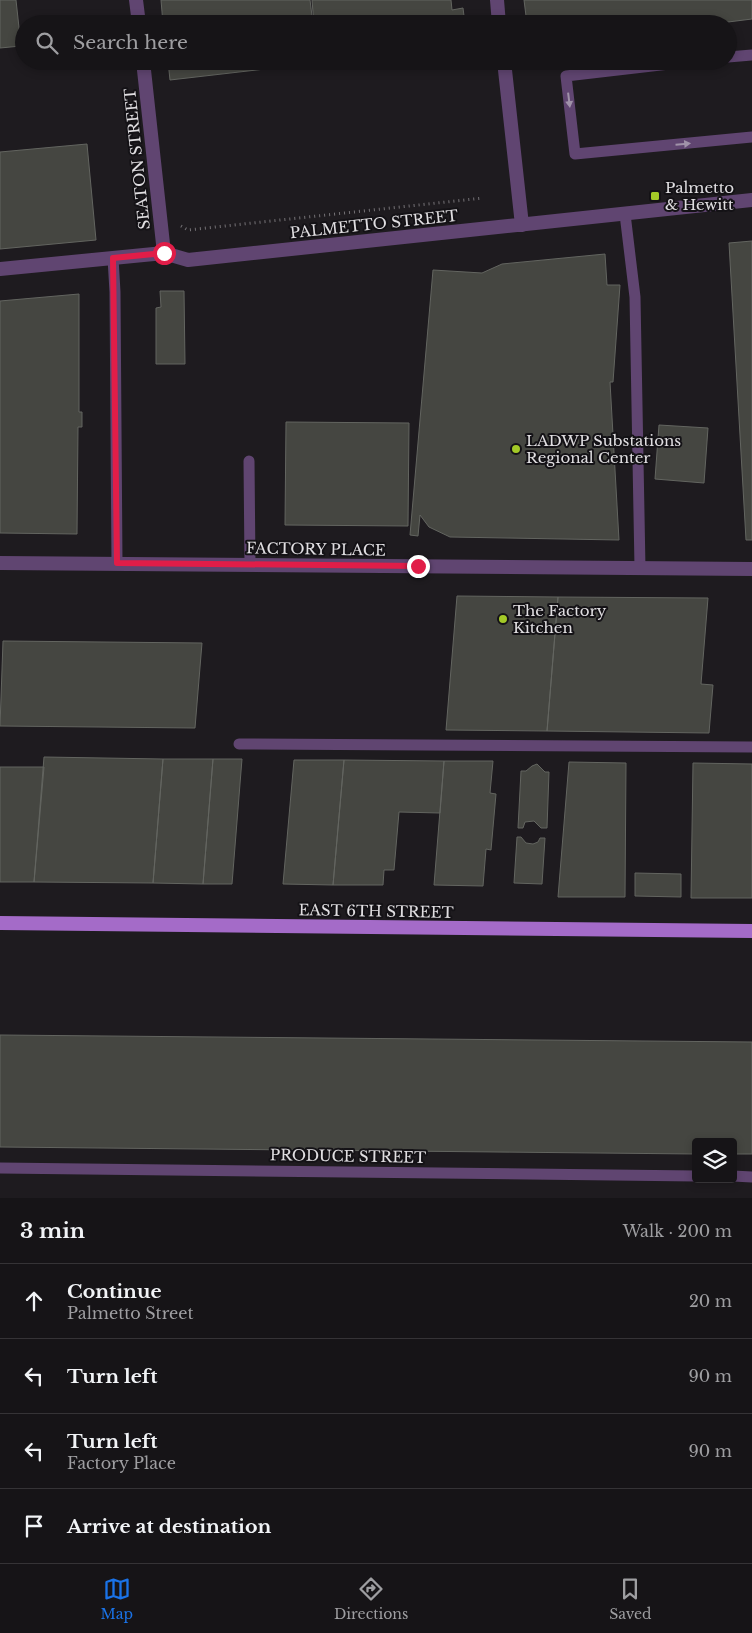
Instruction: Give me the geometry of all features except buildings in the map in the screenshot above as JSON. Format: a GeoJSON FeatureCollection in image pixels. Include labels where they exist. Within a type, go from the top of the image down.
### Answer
{"type":"FeatureCollection","features":[{"type":"Feature","properties":{"kind":"main road","name":"EAST 6TH STREET"},"geometry":{"type":"LineString","coordinates":[[0,923],[752,932]]}},
{"type":"Feature","properties":{"kind":"street"},"geometry":{"type":"LineString","coordinates":[[136,0],[137,15]]}},
{"type":"Feature","properties":{"kind":"street"},"geometry":{"type":"LineString","coordinates":[[497,0],[498,15]]}},
{"type":"Feature","properties":{"kind":"street","name":"SEATON STREET"},"geometry":{"type":"LineString","coordinates":[[144,70],[164,253]]}},
{"type":"Feature","properties":{"kind":"street"},"geometry":{"type":"LineString","coordinates":[[505,70],[522,225]]}},
{"type":"Feature","properties":{"kind":"street","name":"PALMETTO STREET"},"geometry":{"type":"LineString","coordinates":[[0,269],[164,253],[188,260],[752,200]]}},
{"type":"Feature","properties":{"kind":"street","name":"FACTORY PLACE"},"geometry":{"type":"LineString","coordinates":[[0,563],[752,569]]}},
{"type":"Feature","properties":{"kind":"lane"},"geometry":{"type":"LineString","coordinates":[[737,56],[752,54]]}},
{"type":"Feature","properties":{"kind":"lane"},"geometry":{"type":"LineString","coordinates":[[618,70],[566,76],[576,154],[752,137]]}},
{"type":"Feature","properties":{"kind":"lane"},"geometry":{"type":"LineString","coordinates":[[625,214],[635,297],[640,568]]}},
{"type":"Feature","properties":{"kind":"lane"},"geometry":{"type":"LineString","coordinates":[[113,258],[117,563]]}},
{"type":"Feature","properties":{"kind":"lane"},"geometry":{"type":"LineString","coordinates":[[249,461],[250,565]]}},
{"type":"Feature","properties":{"kind":"lane"},"geometry":{"type":"LineString","coordinates":[[239,744],[752,747]]}},
{"type":"Feature","properties":{"kind":"lane","name":"PRODUCE STREET"},"geometry":{"type":"LineString","coordinates":[[0,1168],[692,1176]]}},
{"type":"Feature","properties":{"kind":"lane"},"geometry":{"type":"LineString","coordinates":[[737,1176],[752,1177]]}},
{"type":"Feature","properties":{"kind":"path"},"geometry":{"type":"LineString","coordinates":[[181,226],[188,230],[483,198]]}},
{"type":"Feature","properties":{"kind":"place","name":"Palmetto & Hewitt"},"geometry":{"type":"Point","coordinates":[655,196]}},
{"type":"Feature","properties":{"kind":"place","name":"LADWP Substations Regional Center"},"geometry":{"type":"Point","coordinates":[516,449]}},
{"type":"Feature","properties":{"kind":"place","name":"The Factory Kitchen"},"geometry":{"type":"Point","coordinates":[503,619]}},
{"type":"Feature","properties":{"kind":"route"},"geometry":{"type":"LineString","coordinates":[[164,253],[113,258],[115,292],[117,563],[418,566]]}}]}
